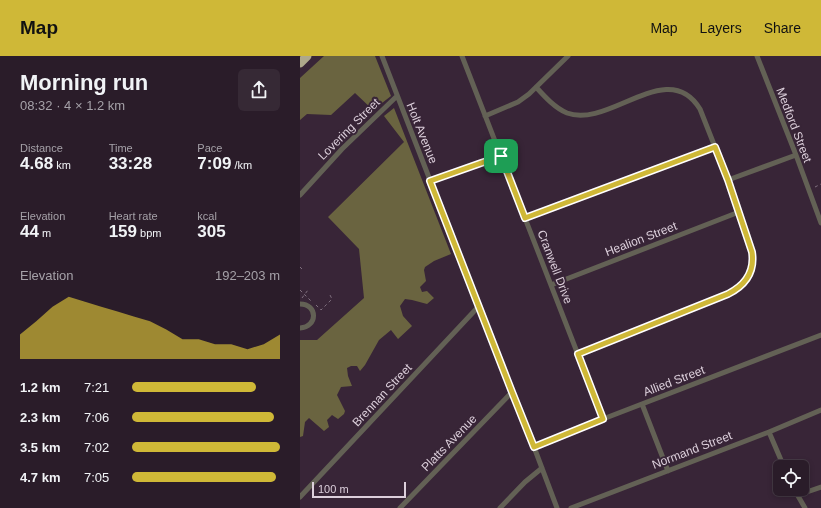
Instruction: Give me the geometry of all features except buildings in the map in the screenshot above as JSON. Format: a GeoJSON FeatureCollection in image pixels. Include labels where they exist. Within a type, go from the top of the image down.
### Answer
{"type":"FeatureCollection","features":[{"type":"Feature","properties":{"kind":"highway"},"geometry":{"type":"LineString","coordinates":[[300,63],[307,56]]}},
{"type":"Feature","properties":{"kind":"street","name":"Holt Avenue"},"geometry":{"type":"LineString","coordinates":[[382,56],[557,508]]}},
{"type":"Feature","properties":{"kind":"street","name":"Cranwell Drive"},"geometry":{"type":"LineString","coordinates":[[462,56],[603,419]]}},
{"type":"Feature","properties":{"kind":"street"},"geometry":{"type":"LineString","coordinates":[[485,116],[518,102],[536,88],[568,56]]}},
{"type":"Feature","properties":{"kind":"street","name":"Medford Street"},"geometry":{"type":"LineString","coordinates":[[757,56],[821,223]]}},
{"type":"Feature","properties":{"kind":"street"},"geometry":{"type":"LineString","coordinates":[[536,88],[560,110],[567,113],[582,115],[604,110],[658,88],[673,88],[686,93],[697,103],[700,109],[728,180],[750,245],[753,259],[750,274],[746,281],[728,294],[578,354]]}},
{"type":"Feature","properties":{"kind":"street","name":"Lovering Street"},"geometry":{"type":"LineString","coordinates":[[300,195],[342,149],[397,96]]}},
{"type":"Feature","properties":{"kind":"street"},"geometry":{"type":"LineString","coordinates":[[525,218],[715,147]]}},
{"type":"Feature","properties":{"kind":"street"},"geometry":{"type":"LineString","coordinates":[[728,180],[796,155]]}},
{"type":"Feature","properties":{"kind":"street"},"geometry":{"type":"LineString","coordinates":[[430,181],[501,156]]}},
{"type":"Feature","properties":{"kind":"street","name":"Healion Street"},"geometry":{"type":"LineString","coordinates":[[551,285],[739,212]]}},
{"type":"Feature","properties":{"kind":"street"},"geometry":{"type":"LineString","coordinates":[[300,304],[309,306],[312,309],[314,317],[310,325],[300,328]]}},
{"type":"Feature","properties":{"kind":"street","name":"Brennan Street"},"geometry":{"type":"LineString","coordinates":[[300,497],[479,306]]}},
{"type":"Feature","properties":{"kind":"street","name":"Allied Street"},"geometry":{"type":"LineString","coordinates":[[534,447],[821,335]]}},
{"type":"Feature","properties":{"kind":"street","name":"Platts Avenue"},"geometry":{"type":"LineString","coordinates":[[400,508],[512,392]]}},
{"type":"Feature","properties":{"kind":"street"},"geometry":{"type":"LineString","coordinates":[[642,404],[668,471]]}},
{"type":"Feature","properties":{"kind":"street","name":"Normand Street"},"geometry":{"type":"LineString","coordinates":[[571,508],[769,432],[821,410]]}},
{"type":"Feature","properties":{"kind":"street"},"geometry":{"type":"LineString","coordinates":[[769,432],[781,460]]}},
{"type":"Feature","properties":{"kind":"street"},"geometry":{"type":"LineString","coordinates":[[500,508],[525,482],[542,468]]}},
{"type":"Feature","properties":{"kind":"street"},"geometry":{"type":"LineString","coordinates":[[809,491],[821,487]]}},
{"type":"Feature","properties":{"kind":"street"},"geometry":{"type":"LineString","coordinates":[[799,496],[805,508]]}},
{"type":"Feature","properties":{"kind":"path"},"geometry":{"type":"LineString","coordinates":[[808,190],[821,184]]}},
{"type":"Feature","properties":{"kind":"path"},"geometry":{"type":"LineString","coordinates":[[300,290],[321,310],[332,299],[330,295]]}},
{"type":"Feature","properties":{"kind":"path"},"geometry":{"type":"LineString","coordinates":[[300,300],[308,290]]}},
{"type":"Feature","properties":{"kind":"shaded area"},"geometry":{"type":"Polygon","coordinates":[[[324,56],[375,56],[391,96],[373,110],[355,93],[331,115],[307,114],[300,120],[300,78],[324,56]]]}},
{"type":"Feature","properties":{"kind":"shaded area"},"geometry":{"type":"Polygon","coordinates":[[[394,108],[451,254],[434,261],[425,267],[424,270],[426,281],[420,287],[422,292],[427,291],[434,298],[427,304],[405,299],[400,306],[403,316],[412,326],[398,339],[391,330],[379,340],[360,371],[357,366],[347,368],[352,386],[341,387],[337,395],[345,411],[344,414],[338,419],[332,415],[327,420],[329,427],[324,431],[309,418],[305,422],[303,436],[300,437],[300,340],[317,340],[364,298],[359,249],[328,217],[404,142],[384,116],[394,108]]]}},
{"type":"Feature","properties":{"kind":"route"},"geometry":{"type":"LineString","coordinates":[[715,147],[728,180],[750,245],[753,259],[750,274],[746,281],[728,294],[578,354],[603,419],[534,447],[430,181],[501,156],[525,218],[715,147]]}}]}
